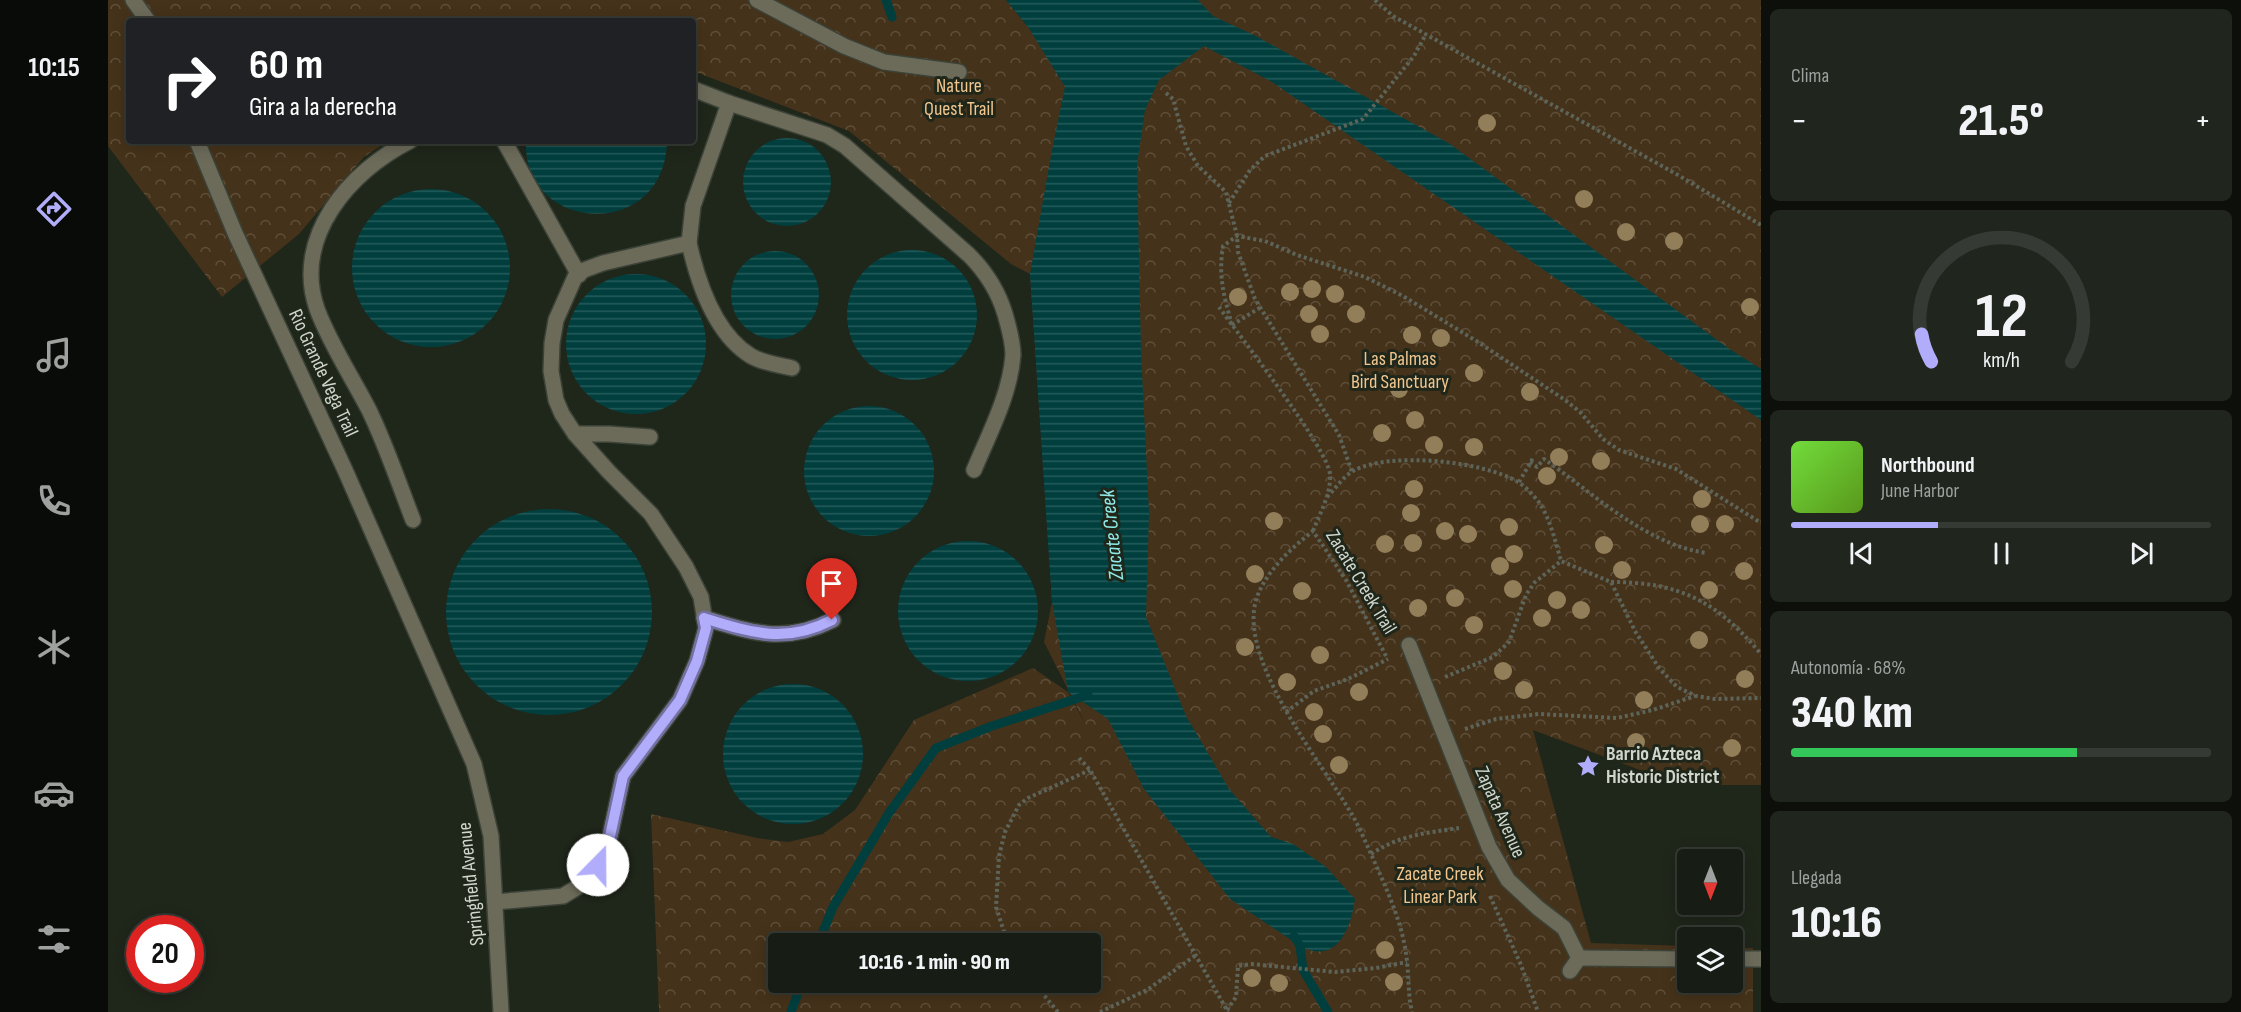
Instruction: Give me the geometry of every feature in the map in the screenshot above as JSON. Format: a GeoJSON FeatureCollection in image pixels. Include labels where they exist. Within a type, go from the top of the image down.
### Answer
{"type":"FeatureCollection","features":[{"type":"Feature","properties":{"kind":"street"},"geometry":{"type":"LineString","coordinates":[[133,0],[146,18]]}},
{"type":"Feature","properties":{"kind":"street"},"geometry":{"type":"LineString","coordinates":[[757,0],[844,46],[884,62],[960,72]]}},
{"type":"Feature","properties":{"kind":"street"},"geometry":{"type":"LineString","coordinates":[[696,90],[729,104],[827,135],[845,146],[981,266],[1002,304],[1011,334],[1013,354],[1006,392],[974,470]]}},
{"type":"Feature","properties":{"kind":"street"},"geometry":{"type":"LineString","coordinates":[[729,104],[693,206],[689,243],[693,263],[707,299],[735,344],[753,357],[792,368]]}},
{"type":"Feature","properties":{"kind":"street","name":"Rio Grande Vega Trail"},"geometry":{"type":"LineString","coordinates":[[198,144],[235,233],[345,470],[411,621]]}},
{"type":"Feature","properties":{"kind":"street"},"geometry":{"type":"LineString","coordinates":[[404,144],[362,171],[331,210],[321,228],[315,247],[313,285],[324,326],[370,413],[413,520]]}},
{"type":"Feature","properties":{"kind":"street"},"geometry":{"type":"LineString","coordinates":[[506,144],[579,275]]}},
{"type":"Feature","properties":{"kind":"street"},"geometry":{"type":"LineString","coordinates":[[495,902],[563,896],[589,880],[607,850],[623,776],[680,700],[697,661],[706,628],[701,597],[686,567],[651,514],[575,434],[556,400],[551,371],[556,320],[575,277],[584,270],[603,263],[689,243]]}},
{"type":"Feature","properties":{"kind":"street"},"geometry":{"type":"LineString","coordinates":[[575,434],[650,437]]}},
{"type":"Feature","properties":{"kind":"street"},"geometry":{"type":"LineString","coordinates":[[704,618],[766,635],[792,634],[815,629],[832,620]]}},
{"type":"Feature","properties":{"kind":"street","name":"Springfield Avenue"},"geometry":{"type":"LineString","coordinates":[[411,621],[474,764],[491,836],[501,1012]]}},
{"type":"Feature","properties":{"kind":"street","name":"Zapata Avenue"},"geometry":{"type":"LineString","coordinates":[[1409,645],[1489,848],[1508,880],[1564,928],[1579,958]]}},
{"type":"Feature","properties":{"kind":"street"},"geometry":{"type":"LineString","coordinates":[[1570,971],[1579,958],[1677,959]]}},
{"type":"Feature","properties":{"kind":"street"},"geometry":{"type":"LineString","coordinates":[[1743,959],[1761,959]]}},
{"type":"Feature","properties":{"kind":"path"},"geometry":{"type":"LineString","coordinates":[[1375,0],[1393,16],[1678,175],[1761,225]]}},
{"type":"Feature","properties":{"kind":"path"},"geometry":{"type":"LineString","coordinates":[[1229,204],[1250,170],[1265,156],[1363,120],[1414,56],[1426,34]]}},
{"type":"Feature","properties":{"kind":"path"},"geometry":{"type":"LineString","coordinates":[[1166,93],[1173,99],[1186,146],[1198,166],[1226,192],[1237,236],[1238,252],[1256,299],[1339,435],[1352,472]]}},
{"type":"Feature","properties":{"kind":"path"},"geometry":{"type":"LineString","coordinates":[[1232,325],[1219,268],[1223,246],[1237,236],[1265,241],[1298,255],[1365,277],[1402,296],[1478,342],[1565,400],[1580,412],[1603,439],[1619,450],[1676,469],[1761,523]]}},
{"type":"Feature","properties":{"kind":"path"},"geometry":{"type":"LineString","coordinates":[[1219,308],[1293,409],[1327,461],[1330,474],[1327,497],[1313,531]]}},
{"type":"Feature","properties":{"kind":"path"},"geometry":{"type":"LineString","coordinates":[[1232,325],[1261,308]]}},
{"type":"Feature","properties":{"kind":"path"},"geometry":{"type":"LineString","coordinates":[[1519,482],[1531,460],[1537,467],[1544,459],[1624,519],[1650,534],[1707,553]]}},
{"type":"Feature","properties":{"kind":"path"},"geometry":{"type":"LineString","coordinates":[[1327,497],[1352,472],[1372,464],[1402,460],[1439,461],[1480,469],[1519,482],[1538,501],[1550,523],[1561,561]]}},
{"type":"Feature","properties":{"kind":"path","name":"Zacate Creek Trail"},"geometry":{"type":"LineString","coordinates":[[1392,668],[1346,580],[1313,531],[1290,550],[1258,594],[1254,609],[1256,636],[1263,663],[1286,712],[1352,814],[1371,854],[1395,913],[1407,962],[1407,989],[1412,1012]]}},
{"type":"Feature","properties":{"kind":"path"},"geometry":{"type":"LineString","coordinates":[[1561,561],[1611,582],[1629,582],[1665,588],[1691,596],[1713,607],[1734,625],[1761,654]]}},
{"type":"Feature","properties":{"kind":"path"},"geometry":{"type":"LineString","coordinates":[[1425,685],[1493,657],[1509,642],[1526,595],[1533,583],[1561,561]]}},
{"type":"Feature","properties":{"kind":"path"},"geometry":{"type":"LineString","coordinates":[[1611,582],[1635,631],[1659,668],[1677,687],[1696,696],[1715,699],[1761,698]]}},
{"type":"Feature","properties":{"kind":"path"},"geometry":{"type":"LineString","coordinates":[[1286,712],[1314,691],[1348,680],[1388,659]]}},
{"type":"Feature","properties":{"kind":"path"},"geometry":{"type":"LineString","coordinates":[[1445,736],[1496,719],[1539,714],[1617,718],[1653,710],[1696,696]]}},
{"type":"Feature","properties":{"kind":"path"},"geometry":{"type":"LineString","coordinates":[[1079,758],[1090,770],[1228,1011]]}},
{"type":"Feature","properties":{"kind":"path"},"geometry":{"type":"LineString","coordinates":[[1004,933],[996,907],[999,856],[1005,832],[1019,805],[1028,798],[1090,770]]}},
{"type":"Feature","properties":{"kind":"path"},"geometry":{"type":"LineString","coordinates":[[1455,818],[1463,836]]}},
{"type":"Feature","properties":{"kind":"path"},"geometry":{"type":"LineString","coordinates":[[1371,854],[1388,843],[1407,836],[1460,828]]}},
{"type":"Feature","properties":{"kind":"path"},"geometry":{"type":"LineString","coordinates":[[1489,894],[1521,965],[1538,1012]]}},
{"type":"Feature","properties":{"kind":"path"},"geometry":{"type":"LineString","coordinates":[[1100,1012],[1147,990],[1196,955]]}},
{"type":"Feature","properties":{"kind":"path"},"geometry":{"type":"LineString","coordinates":[[1228,1011],[1236,997],[1238,966],[1269,965],[1335,972],[1407,962]]}},
{"type":"Feature","properties":{"kind":"path"},"geometry":{"type":"LineString","coordinates":[[1042,993],[1058,1012]]}},
{"type":"Feature","properties":{"kind":"green space","name":"Las Palmas Bird Sanctuary"},"geometry":{"type":"Polygon","coordinates":[[[108,0],[1006,0],[1028,27],[1108,0],[1761,0],[1761,785],[1680,785],[1533,730],[1591,943],[1677,946],[1677,993],[1743,993],[1743,948],[1753,948],[1753,1012],[659,1012],[651,814],[757,838],[788,842],[823,834],[855,810],[914,720],[1033,668],[1068,692],[1088,729],[1044,642],[1052,602],[1030,274],[1011,264],[849,131],[696,72],[696,18],[126,18],[126,144],[384,144],[364,157],[299,234],[222,297],[108,146],[108,0]]]}},
{"type":"Feature","properties":{"kind":"water"},"geometry":{"type":"Polygon","coordinates":[[[1006,0],[1198,0],[1213,16],[1256,36],[1450,144],[1728,348],[1761,369],[1761,420],[1272,82],[1204,46],[1159,80],[1145,110],[1137,165],[1141,352],[1149,513],[1146,617],[1186,716],[1229,789],[1271,837],[1293,844],[1326,867],[1355,899],[1346,932],[1333,948],[1313,951],[1300,946],[1230,899],[1144,789],[1108,719],[1068,692],[1052,602],[1030,274],[1065,87],[1028,27],[1006,0]]]}},
{"type":"Feature","properties":{"kind":"water"},"geometry":{"type":"Polygon","coordinates":[[[787,138],[812,145],[824,157],[831,182],[824,207],[812,219],[787,226],[762,219],[750,207],[743,182],[750,157],[762,145],[787,138]]]}},
{"type":"Feature","properties":{"kind":"water"},"geometry":{"type":"Polygon","coordinates":[[[526,144],[666,144],[660,174],[643,197],[620,210],[594,214],[568,208],[546,194],[531,172],[526,144]]]}},
{"type":"Feature","properties":{"kind":"water"},"geometry":{"type":"Polygon","coordinates":[[[431,189],[461,195],[487,212],[504,238],[510,268],[504,298],[487,324],[461,341],[431,347],[401,341],[375,324],[358,298],[352,268],[358,238],[375,212],[401,195],[431,189]]]}},
{"type":"Feature","properties":{"kind":"water"},"geometry":{"type":"Polygon","coordinates":[[[912,250],[937,255],[958,269],[972,290],[977,315],[972,340],[958,361],[937,375],[912,380],[887,375],[866,361],[852,340],[847,315],[852,290],[866,269],[887,255],[912,250]]]}},
{"type":"Feature","properties":{"kind":"water"},"geometry":{"type":"Polygon","coordinates":[[[775,251],[800,258],[812,270],[819,295],[812,320],[800,332],[775,339],[750,332],[738,320],[731,295],[738,270],[750,258],[775,251]]]}},
{"type":"Feature","properties":{"kind":"water"},"geometry":{"type":"Polygon","coordinates":[[[636,274],[663,279],[686,294],[701,317],[706,344],[701,371],[686,394],[663,409],[636,414],[609,409],[586,394],[571,371],[566,344],[571,317],[586,294],[609,279],[636,274]]]}},
{"type":"Feature","properties":{"kind":"water"},"geometry":{"type":"Polygon","coordinates":[[[869,406],[894,411],[915,425],[929,446],[934,471],[929,496],[915,517],[894,531],[869,536],[844,531],[823,517],[809,496],[804,471],[809,446],[823,425],[844,411],[869,406]]]}},
{"type":"Feature","properties":{"kind":"water"},"geometry":{"type":"Polygon","coordinates":[[[549,509],[569,511],[598,521],[622,539],[640,563],[650,592],[652,612],[650,632],[640,661],[622,685],[598,703],[569,713],[549,715],[529,713],[500,703],[476,685],[458,661],[448,632],[446,612],[448,592],[458,563],[476,539],[500,521],[529,511],[549,509]]]}},
{"type":"Feature","properties":{"kind":"water"},"geometry":{"type":"Polygon","coordinates":[[[968,541],[995,546],[1018,561],[1033,584],[1038,611],[1033,638],[1018,661],[995,676],[968,681],[941,676],[918,661],[903,638],[898,611],[903,584],[918,561],[941,546],[968,541]]]}},
{"type":"Feature","properties":{"kind":"water"},"geometry":{"type":"Polygon","coordinates":[[[793,684],[820,689],[843,704],[858,727],[863,754],[858,781],[843,804],[820,819],[793,824],[766,819],[743,804],[728,781],[723,754],[728,727],[743,704],[766,689],[793,684]]]}},
{"type":"Feature","properties":{"kind":"waterway"},"geometry":{"type":"LineString","coordinates":[[886,0],[892,17]]}},
{"type":"Feature","properties":{"kind":"waterway"},"geometry":{"type":"LineString","coordinates":[[822,933],[833,907],[889,813],[936,748],[992,726],[1088,695]]}},
{"type":"Feature","properties":{"kind":"waterway","name":"Zacate Creek"},"geometry":{"type":"LineString","coordinates":[[1294,936],[1300,946],[1303,970],[1328,1012]]}},
{"type":"Feature","properties":{"kind":"waterway"},"geometry":{"type":"LineString","coordinates":[[791,1012],[798,993]]}},
{"type":"Feature","properties":{"kind":"place","name":"Barrio Azteca Historic District"},"geometry":{"type":"Point","coordinates":[1588,766]}},
{"type":"Feature","properties":{"kind":"route"},"geometry":{"type":"LineString","coordinates":[[598,865],[607,850],[623,776],[680,700],[697,661],[706,628],[704,618],[766,635],[792,634],[815,629],[832,620]]}},
{"type":"Feature","properties":{"kind":"park label","name":"Nature Quest Trail"},"geometry":{"type":"Point","coordinates":[959,98]}},
{"type":"Feature","properties":{"kind":"park label","name":"Zacate Creek Linear Park"},"geometry":{"type":"Point","coordinates":[1440,886]}}]}
